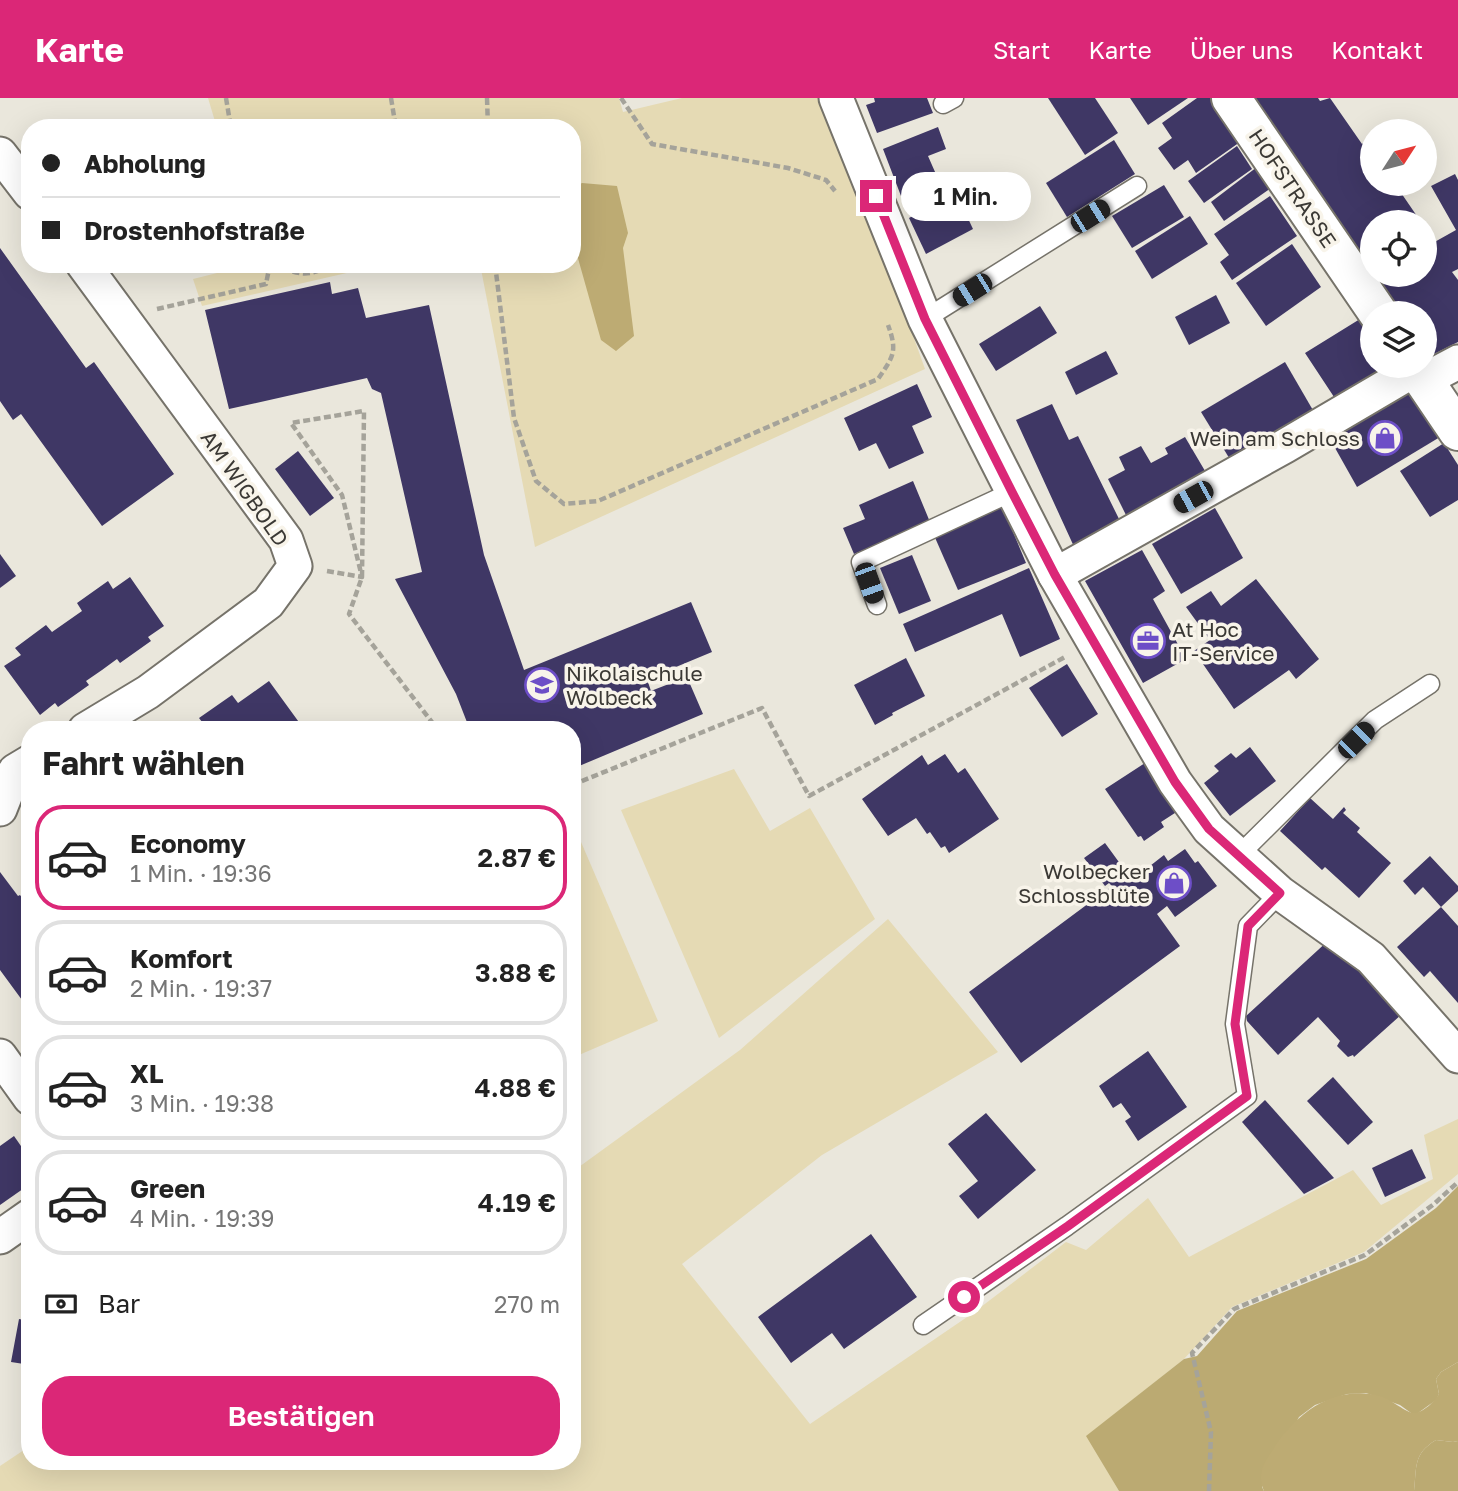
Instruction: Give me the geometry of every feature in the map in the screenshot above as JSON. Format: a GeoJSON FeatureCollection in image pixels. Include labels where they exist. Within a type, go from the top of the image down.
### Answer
{"type":"FeatureCollection","features":[{"type":"Feature","properties":{"kind":"street"},"geometry":{"type":"LineString","coordinates":[[836,98],[925,319],[1055,575],[1175,782],[1209,829],[1280,893],[1371,958],[1458,1056]]}},
{"type":"Feature","properties":{"kind":"street","name":"HOFSTRASSE"},"geometry":{"type":"LineString","coordinates":[[1231,98],[1370,301]]}},
{"type":"Feature","properties":{"kind":"street"},"geometry":{"type":"LineString","coordinates":[[0,154],[21,181]]}},
{"type":"Feature","properties":{"kind":"street","name":"AM WIGBOLD"},"geometry":{"type":"LineString","coordinates":[[90,273],[286,540],[295,566],[268,603],[148,692],[100,721]]}},
{"type":"Feature","properties":{"kind":"street"},"geometry":{"type":"LineString","coordinates":[[1437,367],[1458,362]]}},
{"type":"Feature","properties":{"kind":"street"},"geometry":{"type":"LineString","coordinates":[[1055,575],[1407,378]]}},
{"type":"Feature","properties":{"kind":"street"},"geometry":{"type":"LineString","coordinates":[[1422,378],[1458,431]]}},
{"type":"Feature","properties":{"kind":"street"},"geometry":{"type":"LineString","coordinates":[[0,809],[15,761]]}},
{"type":"Feature","properties":{"kind":"street"},"geometry":{"type":"LineString","coordinates":[[0,1056],[21,1085]]}},
{"type":"Feature","properties":{"kind":"street"},"geometry":{"type":"LineString","coordinates":[[0,1237],[21,1222]]}},
{"type":"Feature","properties":{"kind":"lane"},"geometry":{"type":"LineString","coordinates":[[925,319],[1137,186]]}},
{"type":"Feature","properties":{"kind":"lane"},"geometry":{"type":"LineString","coordinates":[[877,604],[861,562],[1012,492]]}},
{"type":"Feature","properties":{"kind":"lane"},"geometry":{"type":"LineString","coordinates":[[1238,856],[1375,720],[1430,684]]}},
{"type":"Feature","properties":{"kind":"lane"},"geometry":{"type":"LineString","coordinates":[[923,1325],[1068,1226],[1247,1096],[1235,1024],[1248,926],[1280,893]]}},
{"type":"Feature","properties":{"kind":"path"},"geometry":{"type":"LineString","coordinates":[[226,98],[230,119]]}},
{"type":"Feature","properties":{"kind":"path"},"geometry":{"type":"LineString","coordinates":[[391,98],[394,119]]}},
{"type":"Feature","properties":{"kind":"path"},"geometry":{"type":"LineString","coordinates":[[487,98],[488,119]]}},
{"type":"Feature","properties":{"kind":"path"},"geometry":{"type":"LineString","coordinates":[[621,98],[652,144],[789,167],[826,180],[839,194]]}},
{"type":"Feature","properties":{"kind":"path"},"geometry":{"type":"LineString","coordinates":[[123,317],[266,284],[269,273]]}},
{"type":"Feature","properties":{"kind":"path"},"geometry":{"type":"LineString","coordinates":[[496,273],[514,418],[536,481],[564,503],[598,501],[878,379],[893,358],[895,343],[886,317]]}},
{"type":"Feature","properties":{"kind":"path"},"geometry":{"type":"LineString","coordinates":[[362,577],[342,495],[291,424],[364,411],[362,577],[349,614],[431,721]]}},
{"type":"Feature","properties":{"kind":"path"},"geometry":{"type":"LineString","coordinates":[[295,566],[362,577]]}},
{"type":"Feature","properties":{"kind":"path"},"geometry":{"type":"LineString","coordinates":[[581,781],[762,708],[809,796],[1094,641]]}},
{"type":"Feature","properties":{"kind":"path"},"geometry":{"type":"LineString","coordinates":[[1209,1491],[1211,1432],[1192,1353],[1234,1309],[1365,1255],[1434,1204],[1458,1181]]}},
{"type":"Feature","properties":{"kind":"shaded area"},"geometry":{"type":"Polygon","coordinates":[[[208,98],[619,98],[623,112],[682,98],[828,98],[925,369],[535,547],[482,273],[581,273],[581,119],[214,119],[208,98]]]}},
{"type":"Feature","properties":{"kind":"shaded area"},"geometry":{"type":"Polygon","coordinates":[[[581,184],[617,186],[628,233],[623,248],[634,336],[616,351],[601,340],[581,269],[581,184]]]}},
{"type":"Feature","properties":{"kind":"shaded area"},"geometry":{"type":"Polygon","coordinates":[[[217,273],[347,273],[202,306],[193,279],[217,273]]]}},
{"type":"Feature","properties":{"kind":"shaded area"},"geometry":{"type":"Polygon","coordinates":[[[734,769],[770,831],[810,808],[875,919],[719,1038],[621,810],[734,769]]]}},
{"type":"Feature","properties":{"kind":"shaded area"},"geometry":{"type":"Polygon","coordinates":[[[581,842],[658,1021],[581,1054],[581,842]]]}},
{"type":"Feature","properties":{"kind":"shaded area"},"geometry":{"type":"Polygon","coordinates":[[[888,919],[998,1052],[822,1155],[682,1264],[810,1424],[973,1313],[1066,1242],[1086,1250],[1148,1198],[1189,1257],[1353,1170],[1381,1205],[1433,1179],[1424,1135],[1458,1119],[1458,1174],[1364,1252],[1232,1307],[1184,1359],[1087,1436],[1119,1491],[0,1491],[0,1466],[21,1452],[21,1470],[581,1470],[581,1165],[740,1050],[888,919]]]}},
{"type":"Feature","properties":{"kind":"shaded area"},"geometry":{"type":"Polygon","coordinates":[[[1458,1186],[1458,1362],[1441,1372],[1436,1379],[1439,1394],[1436,1400],[1418,1413],[1411,1413],[1400,1405],[1366,1393],[1347,1394],[1315,1405],[1299,1417],[1262,1487],[1264,1491],[1119,1491],[1086,1436],[1184,1359],[1197,1356],[1237,1311],[1366,1259],[1436,1208],[1458,1186]]]}},
{"type":"Feature","properties":{"kind":"shaded area"},"geometry":{"type":"Polygon","coordinates":[[[1458,1362],[1458,1441],[1436,1440],[1423,1450],[1416,1468],[1414,1491],[1264,1491],[1261,1475],[1264,1465],[1281,1437],[1304,1414],[1332,1398],[1363,1393],[1380,1396],[1407,1411],[1421,1411],[1439,1394],[1436,1379],[1441,1372],[1458,1362]]]}},
{"type":"Feature","properties":{"kind":"shaded area"},"geometry":{"type":"Polygon","coordinates":[[[1436,1440],[1458,1441],[1458,1491],[1414,1491],[1420,1456],[1423,1450],[1436,1440]]]}},
{"type":"Feature","properties":{"kind":"building"},"geometry":{"type":"Polygon","coordinates":[[[874,98],[927,98],[933,113],[877,133],[866,105],[875,102],[874,98]]]}},
{"type":"Feature","properties":{"kind":"building"},"geometry":{"type":"Polygon","coordinates":[[[1048,98],[1095,98],[1118,133],[1085,155],[1048,98]]]}},
{"type":"Feature","properties":{"kind":"building"},"geometry":{"type":"Polygon","coordinates":[[[1130,98],[1188,98],[1148,125],[1130,98]]]}},
{"type":"Feature","properties":{"kind":"building"},"geometry":{"type":"Polygon","coordinates":[[[1197,98],[1210,98],[1240,142],[1196,173],[1188,160],[1174,170],[1158,148],[1172,138],[1162,123],[1197,98]]]}},
{"type":"Feature","properties":{"kind":"building"},"geometry":{"type":"Polygon","coordinates":[[[1253,98],[1318,98],[1320,101],[1330,98],[1360,141],[1360,196],[1403,196],[1413,210],[1360,210],[1360,255],[1253,98]]]}},
{"type":"Feature","properties":{"kind":"building"},"geometry":{"type":"Polygon","coordinates":[[[938,127],[946,149],[928,156],[939,181],[901,196],[883,149],[938,127]]]}},
{"type":"Feature","properties":{"kind":"building"},"geometry":{"type":"Polygon","coordinates":[[[1114,140],[1135,174],[1067,217],[1046,183],[1114,140]]]}},
{"type":"Feature","properties":{"kind":"building"},"geometry":{"type":"Polygon","coordinates":[[[1237,146],[1252,169],[1204,203],[1188,181],[1237,146]]]}},
{"type":"Feature","properties":{"kind":"building"},"geometry":{"type":"Polygon","coordinates":[[[1257,167],[1271,188],[1224,221],[1211,202],[1257,167]]]}},
{"type":"Feature","properties":{"kind":"building"},"geometry":{"type":"Polygon","coordinates":[[[1455,174],[1458,180],[1458,269],[1452,272],[1458,280],[1458,342],[1437,352],[1437,301],[1391,301],[1381,287],[1437,287],[1437,241],[1456,230],[1437,196],[1437,183],[1455,174]]]}},
{"type":"Feature","properties":{"kind":"building"},"geometry":{"type":"Polygon","coordinates":[[[1164,185],[1184,217],[1132,248],[1112,216],[1164,185]]]}},
{"type":"Feature","properties":{"kind":"building"},"geometry":{"type":"Polygon","coordinates":[[[956,193],[973,229],[926,254],[909,218],[956,193]]]}},
{"type":"Feature","properties":{"kind":"building"},"geometry":{"type":"Polygon","coordinates":[[[1270,196],[1297,236],[1232,280],[1220,262],[1229,255],[1214,234],[1270,196]]]}},
{"type":"Feature","properties":{"kind":"building"},"geometry":{"type":"Polygon","coordinates":[[[1190,216],[1208,244],[1152,279],[1135,251],[1190,216]]]}},
{"type":"Feature","properties":{"kind":"building"},"geometry":{"type":"Polygon","coordinates":[[[1292,244],[1321,287],[1266,326],[1236,283],[1292,244]]]}},
{"type":"Feature","properties":{"kind":"building"},"geometry":{"type":"Polygon","coordinates":[[[0,248],[86,368],[94,362],[174,474],[102,526],[21,414],[13,420],[0,401],[0,248]]]}},
{"type":"Feature","properties":{"kind":"building"},"geometry":{"type":"Polygon","coordinates":[[[330,282],[332,294],[358,288],[366,318],[429,305],[484,555],[524,670],[691,602],[712,652],[647,679],[651,691],[687,677],[703,714],[581,765],[581,721],[466,721],[456,694],[395,579],[422,572],[381,393],[372,389],[367,378],[229,409],[205,310],[330,282]]]}},
{"type":"Feature","properties":{"kind":"building"},"geometry":{"type":"Polygon","coordinates":[[[1216,295],[1230,323],[1189,345],[1175,317],[1216,295]]]}},
{"type":"Feature","properties":{"kind":"building"},"geometry":{"type":"Polygon","coordinates":[[[1040,306],[1057,333],[996,371],[979,344],[1040,306]]]}},
{"type":"Feature","properties":{"kind":"building"},"geometry":{"type":"Polygon","coordinates":[[[1360,319],[1360,378],[1373,378],[1336,400],[1305,353],[1360,319]]]}},
{"type":"Feature","properties":{"kind":"building"},"geometry":{"type":"Polygon","coordinates":[[[1106,351],[1118,374],[1076,395],[1065,372],[1106,351]]]}},
{"type":"Feature","properties":{"kind":"building"},"geometry":{"type":"Polygon","coordinates":[[[1285,362],[1314,412],[1231,461],[1201,412],[1285,362]]]}},
{"type":"Feature","properties":{"kind":"building"},"geometry":{"type":"Polygon","coordinates":[[[917,384],[932,417],[912,426],[924,453],[889,469],[876,443],[859,451],[844,418],[917,384]]]}},
{"type":"Feature","properties":{"kind":"building","name":"Wein am Schloss"},"geometry":{"type":"Polygon","coordinates":[[[1409,391],[1440,437],[1357,487],[1330,439],[1409,391]]]}},
{"type":"Feature","properties":{"kind":"building"},"geometry":{"type":"Polygon","coordinates":[[[1052,404],[1069,440],[1078,436],[1122,525],[1076,551],[1016,420],[1052,404]]]}},
{"type":"Feature","properties":{"kind":"building"},"geometry":{"type":"Polygon","coordinates":[[[1185,437],[1208,476],[1128,519],[1108,479],[1125,470],[1119,457],[1141,446],[1151,463],[1168,454],[1165,448],[1185,437]]]}},
{"type":"Feature","properties":{"kind":"building"},"geometry":{"type":"Polygon","coordinates":[[[1444,443],[1458,465],[1458,500],[1430,517],[1400,471],[1444,443]]]}},
{"type":"Feature","properties":{"kind":"building"},"geometry":{"type":"Polygon","coordinates":[[[298,451],[334,498],[310,516],[275,469],[298,451]]]}},
{"type":"Feature","properties":{"kind":"building"},"geometry":{"type":"Polygon","coordinates":[[[913,481],[930,522],[854,554],[843,528],[865,519],[859,505],[913,481]]]}},
{"type":"Feature","properties":{"kind":"building"},"geometry":{"type":"Polygon","coordinates":[[[1001,503],[1026,563],[958,590],[933,533],[1001,503]]]}},
{"type":"Feature","properties":{"kind":"building"},"geometry":{"type":"Polygon","coordinates":[[[1215,508],[1243,558],[1181,594],[1152,544],[1215,508]]]}},
{"type":"Feature","properties":{"kind":"building"},"geometry":{"type":"Polygon","coordinates":[[[1142,550],[1165,591],[1153,599],[1186,659],[1143,683],[1085,581],[1142,550]]]}},
{"type":"Feature","properties":{"kind":"building"},"geometry":{"type":"Polygon","coordinates":[[[0,554],[16,576],[0,588],[0,554]]]}},
{"type":"Feature","properties":{"kind":"building"},"geometry":{"type":"Polygon","coordinates":[[[912,555],[931,601],[899,614],[880,568],[912,555]]]}},
{"type":"Feature","properties":{"kind":"building"},"geometry":{"type":"Polygon","coordinates":[[[1029,568],[1060,639],[1020,657],[1002,614],[915,652],[903,624],[1029,568]]]}},
{"type":"Feature","properties":{"kind":"building"},"geometry":{"type":"Polygon","coordinates":[[[130,577],[164,626],[148,637],[151,641],[120,663],[117,659],[86,681],[89,685],[58,707],[55,703],[40,715],[4,666],[21,655],[15,648],[46,625],[52,632],[82,611],[77,603],[108,581],[113,589],[130,577]]]}},
{"type":"Feature","properties":{"kind":"building"},"geometry":{"type":"Polygon","coordinates":[[[1256,579],[1319,659],[1296,679],[1289,670],[1234,709],[1194,651],[1210,640],[1186,607],[1211,591],[1221,606],[1256,579]]]}},
{"type":"Feature","properties":{"kind":"building"},"geometry":{"type":"Polygon","coordinates":[[[906,658],[925,696],[875,725],[854,685],[906,658]]]}},
{"type":"Feature","properties":{"kind":"building"},"geometry":{"type":"Polygon","coordinates":[[[1067,664],[1098,714],[1062,737],[1029,688],[1067,664]]]}},
{"type":"Feature","properties":{"kind":"building"},"geometry":{"type":"Polygon","coordinates":[[[269,681],[298,721],[201,721],[199,718],[232,695],[238,703],[269,681]]]}},
{"type":"Feature","properties":{"kind":"building"},"geometry":{"type":"Polygon","coordinates":[[[1250,747],[1276,781],[1230,816],[1204,783],[1219,771],[1214,766],[1231,753],[1236,758],[1250,747]]]}},
{"type":"Feature","properties":{"kind":"building"},"geometry":{"type":"Polygon","coordinates":[[[945,754],[958,773],[965,768],[999,819],[949,853],[945,846],[941,848],[930,832],[927,834],[916,818],[888,836],[862,799],[922,755],[928,765],[945,754]]]}},
{"type":"Feature","properties":{"kind":"building"},"geometry":{"type":"Polygon","coordinates":[[[1145,763],[1178,811],[1161,822],[1164,827],[1144,841],[1141,836],[1138,837],[1105,789],[1145,763]]]}},
{"type":"Feature","properties":{"kind":"building"},"geometry":{"type":"Polygon","coordinates":[[[1310,798],[1333,819],[1344,807],[1346,810],[1343,813],[1360,828],[1357,832],[1391,863],[1359,898],[1325,867],[1322,870],[1280,831],[1310,798]]]}},
{"type":"Feature","properties":{"kind":"building"},"geometry":{"type":"Polygon","coordinates":[[[1105,843],[1132,880],[1164,855],[1168,861],[1185,849],[1217,886],[1175,917],[1167,906],[1157,914],[1180,946],[1021,1063],[969,992],[1112,886],[1109,883],[1105,886],[1084,858],[1105,843]]]}},
{"type":"Feature","properties":{"kind":"building"},"geometry":{"type":"Polygon","coordinates":[[[1430,856],[1458,886],[1458,891],[1441,907],[1423,887],[1415,895],[1403,881],[1430,856]]]}},
{"type":"Feature","properties":{"kind":"building"},"geometry":{"type":"Polygon","coordinates":[[[0,872],[21,896],[21,999],[0,970],[0,872]]]}},
{"type":"Feature","properties":{"kind":"building"},"geometry":{"type":"Polygon","coordinates":[[[1441,907],[1458,926],[1458,1003],[1430,971],[1424,977],[1397,947],[1441,907]]]}},
{"type":"Feature","properties":{"kind":"building"},"geometry":{"type":"Polygon","coordinates":[[[1330,939],[1402,1014],[1354,1057],[1348,1057],[1337,1046],[1340,1041],[1318,1017],[1278,1055],[1247,1021],[1246,1016],[1330,939]]]}},
{"type":"Feature","properties":{"kind":"building"},"geometry":{"type":"Polygon","coordinates":[[[1148,1051],[1187,1107],[1138,1141],[1125,1121],[1131,1117],[1121,1103],[1113,1108],[1099,1086],[1148,1051]]]}},
{"type":"Feature","properties":{"kind":"building"},"geometry":{"type":"Polygon","coordinates":[[[1333,1077],[1373,1122],[1348,1145],[1307,1101],[1333,1077]]]}},
{"type":"Feature","properties":{"kind":"building"},"geometry":{"type":"Polygon","coordinates":[[[1265,1100],[1334,1178],[1304,1194],[1242,1122],[1265,1100]]]}},
{"type":"Feature","properties":{"kind":"building"},"geometry":{"type":"Polygon","coordinates":[[[986,1113],[1036,1170],[978,1219],[959,1196],[978,1181],[948,1144],[986,1113]]]}},
{"type":"Feature","properties":{"kind":"building"},"geometry":{"type":"Polygon","coordinates":[[[14,1136],[21,1146],[21,1190],[0,1205],[0,1146],[14,1136]]]}},
{"type":"Feature","properties":{"kind":"building"},"geometry":{"type":"Polygon","coordinates":[[[1412,1149],[1426,1178],[1385,1197],[1372,1168],[1412,1149]]]}},
{"type":"Feature","properties":{"kind":"building"},"geometry":{"type":"Polygon","coordinates":[[[871,1234],[917,1297],[844,1349],[832,1333],[791,1363],[758,1317],[871,1234]]]}},
{"type":"Feature","properties":{"kind":"building"},"geometry":{"type":"Polygon","coordinates":[[[19,1319],[21,1319],[21,1364],[11,1362],[19,1319]]]}},
{"type":"Feature","properties":{"kind":"place","name":"Wein am Schloss"},"geometry":{"type":"Point","coordinates":[1385,438]}},
{"type":"Feature","properties":{"kind":"place","name":"At Hoc IT-Service"},"geometry":{"type":"Point","coordinates":[1148,641]}},
{"type":"Feature","properties":{"kind":"place","name":"Nikolaischule Wolbeck"},"geometry":{"type":"Point","coordinates":[542,685]}},
{"type":"Feature","properties":{"kind":"place","name":"Wolbecker Schlossblüte"},"geometry":{"type":"Point","coordinates":[1174,883]}},
{"type":"Feature","properties":{"kind":"route"},"geometry":{"type":"LineString","coordinates":[[876,196],[925,319],[1055,575],[1175,782],[1209,829],[1280,893],[1248,926],[1235,1024],[1247,1096],[1068,1226],[964,1297]]}}]}
